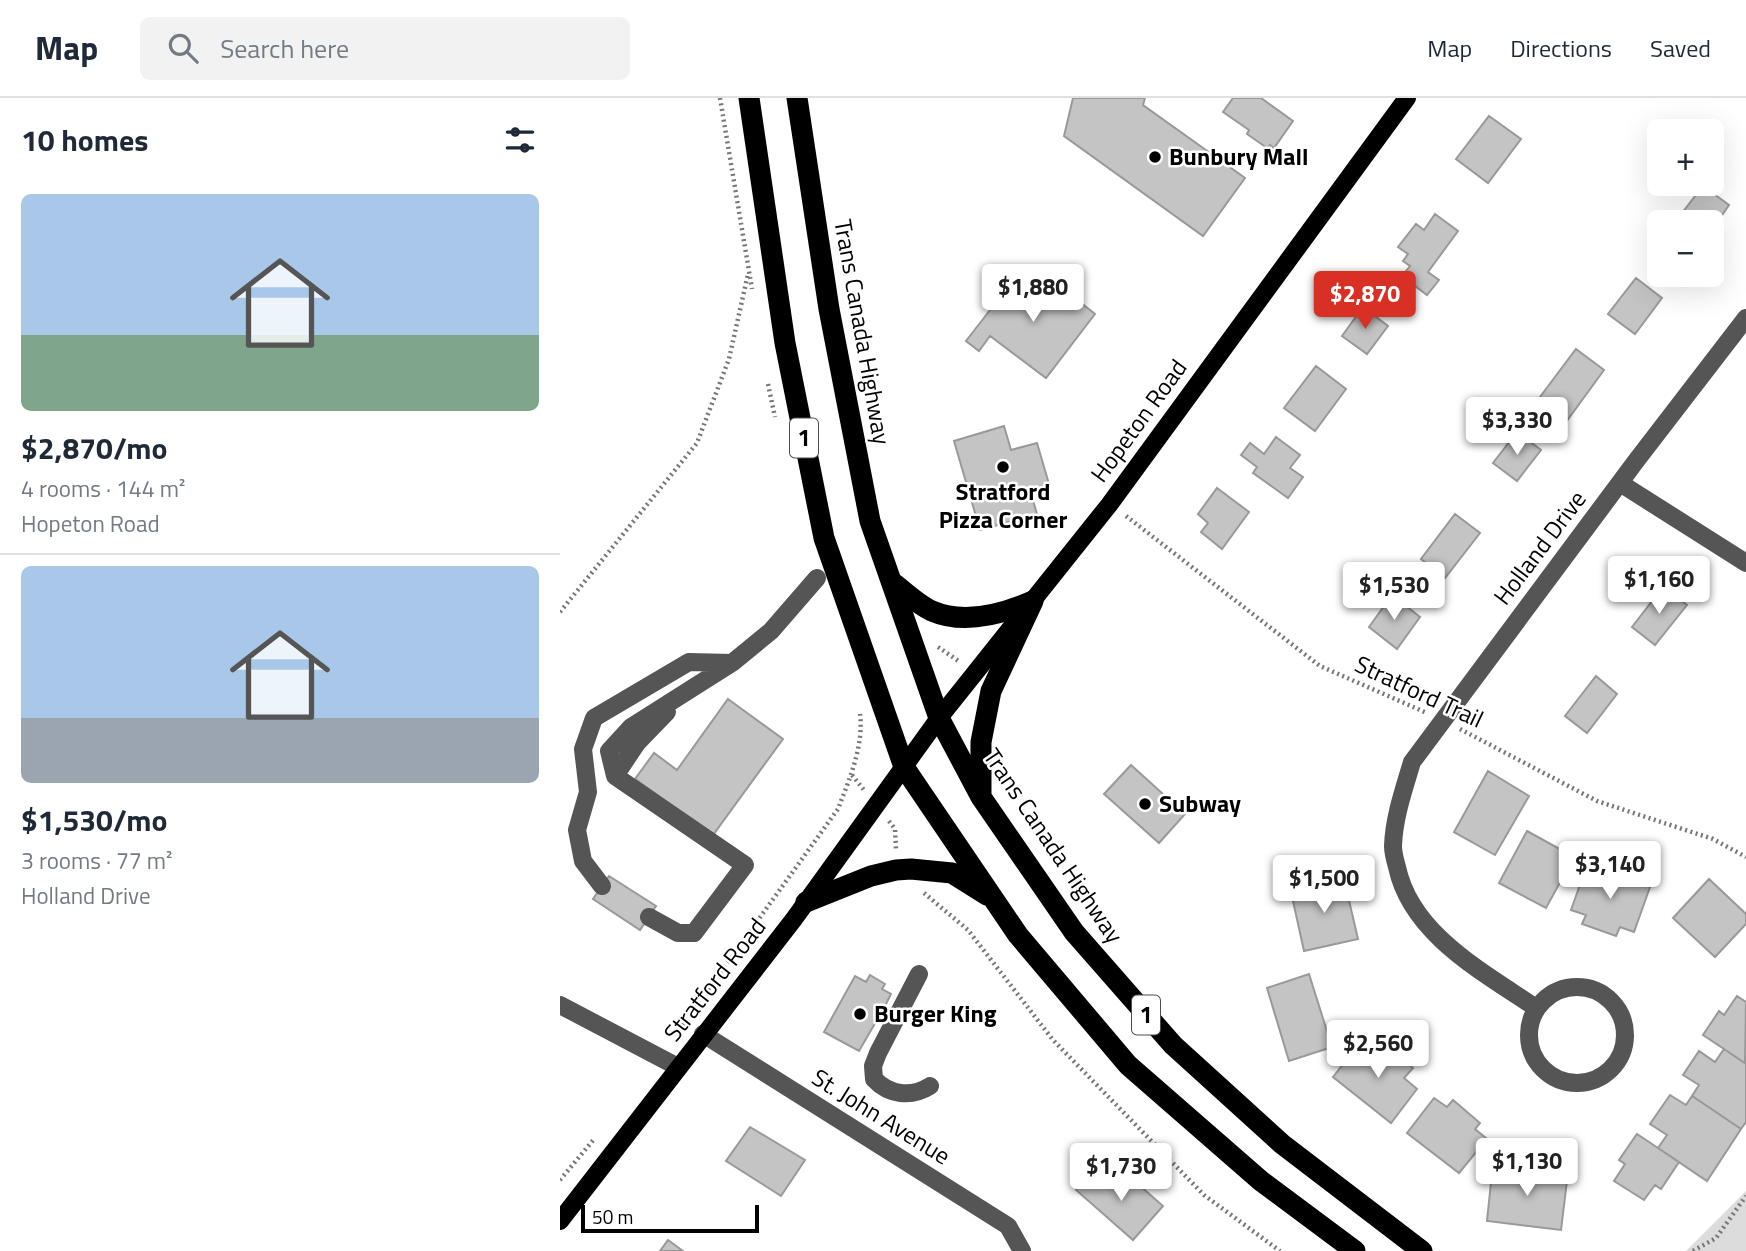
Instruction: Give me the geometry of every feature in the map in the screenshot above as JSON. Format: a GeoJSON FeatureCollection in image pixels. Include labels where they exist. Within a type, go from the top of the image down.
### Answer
{"type":"FeatureCollection","features":[{"type":"Feature","properties":{"kind":"highway","name":"1"},"geometry":{"type":"LineString","coordinates":[[749,98],[785,343],[824,538],[904,766],[1018,935],[1128,1065],[1261,1181],[1355,1251]]}},
{"type":"Feature","properties":{"kind":"highway","name":"Trans Canada Highway"},"geometry":{"type":"LineString","coordinates":[[797,98],[829,309],[868,507],[939,718],[981,797],[1074,932],[1173,1045],[1282,1144],[1422,1251]]}},
{"type":"Feature","properties":{"kind":"highway"},"geometry":{"type":"LineString","coordinates":[[892,582],[932,611],[966,618],[1004,613],[1033,601]]}},
{"type":"Feature","properties":{"kind":"highway"},"geometry":{"type":"LineString","coordinates":[[981,797],[981,742],[991,691],[1033,601]]}},
{"type":"Feature","properties":{"kind":"highway"},"geometry":{"type":"LineString","coordinates":[[806,902],[871,876],[896,870],[952,873],[993,898]]}},
{"type":"Feature","properties":{"kind":"main road","name":"Hopeton Road"},"geometry":{"type":"LineString","coordinates":[[904,766],[939,718],[1109,505],[1407,98]]}},
{"type":"Feature","properties":{"kind":"main road","name":"Stratford Road"},"geometry":{"type":"LineString","coordinates":[[560,1221],[806,902],[904,766]]}},
{"type":"Feature","properties":{"kind":"street","name":"Holland Drive"},"geometry":{"type":"LineString","coordinates":[[1536,1008],[1472,964],[1438,935],[1412,906],[1401,887],[1393,848],[1399,805],[1412,762],[1441,719],[1746,318]]}},
{"type":"Feature","properties":{"kind":"street"},"geometry":{"type":"LineString","coordinates":[[1620,482],[1746,563]]}},
{"type":"Feature","properties":{"kind":"street"},"geometry":{"type":"LineString","coordinates":[[649,917],[678,933],[694,933],[745,865],[615,776],[609,751],[631,727],[732,663],[771,631],[817,578]]}},
{"type":"Feature","properties":{"kind":"street"},"geometry":{"type":"LineString","coordinates":[[602,886],[583,861],[577,830],[587,792],[583,749],[594,718],[689,662],[732,663]]}},
{"type":"Feature","properties":{"kind":"street"},"geometry":{"type":"LineString","coordinates":[[919,974],[878,1053],[873,1066],[874,1079],[881,1087],[905,1094],[918,1093],[930,1086]]}},
{"type":"Feature","properties":{"kind":"street"},"geometry":{"type":"LineString","coordinates":[[1571,987],[1596,990],[1610,999],[1620,1013],[1625,1029],[1624,1046],[1618,1061],[1606,1074],[1593,1081],[1578,1084],[1563,1082],[1549,1075],[1538,1065],[1531,1051],[1529,1029],[1536,1008],[1548,996],[1571,987]]}},
{"type":"Feature","properties":{"kind":"street"},"geometry":{"type":"LineString","coordinates":[[560,1005],[678,1067]]}},
{"type":"Feature","properties":{"kind":"street","name":"St. John Avenue"},"geometry":{"type":"LineString","coordinates":[[703,1034],[1008,1226],[1022,1251]]}},
{"type":"Feature","properties":{"kind":"path"},"geometry":{"type":"LineString","coordinates":[[560,612],[697,443],[729,359],[749,270]]}},
{"type":"Feature","properties":{"kind":"path","name":"Stratford Trail"},"geometry":{"type":"LineString","coordinates":[[1109,505],[1320,666],[1441,719],[1597,801],[1713,839],[1746,857]]}},
{"type":"Feature","properties":{"kind":"path"},"geometry":{"type":"LineString","coordinates":[[659,1058],[838,809],[852,774],[861,723],[859,703]]}},
{"type":"Feature","properties":{"kind":"path"},"geometry":{"type":"LineString","coordinates":[[877,805],[895,829],[896,870],[968,930],[1053,1040],[1204,1195],[1280,1251]]}},
{"type":"Feature","properties":{"kind":"path"},"geometry":{"type":"LineString","coordinates":[[560,1180],[601,1131]]}},
{"type":"Feature","properties":{"kind":"path"},"geometry":{"type":"LineString","coordinates":[[1693,1251],[1716,1238],[1746,1196]]}},
{"type":"Feature","properties":{"kind":"shaded area"},"geometry":{"type":"Polygon","coordinates":[[[1746,1191],[1746,1251],[1686,1251],[1746,1191]]]}},
{"type":"Feature","properties":{"kind":"building","name":"Bunbury Mall"},"geometry":{"type":"Polygon","coordinates":[[[1073,98],[1145,98],[1143,105],[1245,178],[1203,236],[1064,136],[1073,98]]]}},
{"type":"Feature","properties":{"kind":"building"},"geometry":{"type":"Polygon","coordinates":[[[1233,98],[1261,98],[1293,121],[1274,148],[1270,145],[1267,148],[1247,134],[1249,130],[1223,112],[1233,98]]]}},
{"type":"Feature","properties":{"kind":"building"},"geometry":{"type":"Polygon","coordinates":[[[1489,116],[1521,139],[1488,183],[1456,159],[1489,116]]]}},
{"type":"Feature","properties":{"kind":"building"},"geometry":{"type":"Polygon","coordinates":[[[1695,196],[1717,196],[1729,205],[1724,212],[1724,210],[1684,210],[1695,196]]]}},
{"type":"Feature","properties":{"kind":"building"},"geometry":{"type":"Polygon","coordinates":[[[1435,214],[1458,231],[1428,272],[1439,280],[1427,295],[1402,276],[1410,266],[1403,261],[1408,254],[1398,247],[1416,224],[1424,230],[1435,214]]]}},
{"type":"Feature","properties":{"kind":"building"},"geometry":{"type":"Polygon","coordinates":[[[1022,269],[1071,305],[1076,299],[1095,314],[1046,378],[990,336],[979,351],[966,341],[1022,269]]]}},
{"type":"Feature","properties":{"kind":"building"},"geometry":{"type":"Polygon","coordinates":[[[1636,278],[1662,298],[1635,334],[1608,314],[1636,278]]]}},
{"type":"Feature","properties":{"kind":"building"},"geometry":{"type":"Polygon","coordinates":[[[1363,307],[1388,326],[1367,354],[1342,336],[1363,307]]]}},
{"type":"Feature","properties":{"kind":"building"},"geometry":{"type":"Polygon","coordinates":[[[1576,349],[1604,370],[1566,422],[1537,401],[1576,349]]]}},
{"type":"Feature","properties":{"kind":"building"},"geometry":{"type":"Polygon","coordinates":[[[1316,366],[1346,389],[1315,431],[1284,408],[1316,366]]]}},
{"type":"Feature","properties":{"kind":"building","name":"Stratford Pizza Corner"},"geometry":{"type":"Polygon","coordinates":[[[1004,426],[1011,450],[1037,443],[1049,484],[1030,490],[1037,514],[980,530],[954,441],[1004,426]]]}},
{"type":"Feature","properties":{"kind":"building"},"geometry":{"type":"Polygon","coordinates":[[[1517,432],[1541,450],[1517,481],[1493,463],[1517,432]]]}},
{"type":"Feature","properties":{"kind":"building"},"geometry":{"type":"Polygon","coordinates":[[[1276,437],[1300,455],[1290,468],[1303,477],[1288,498],[1253,473],[1257,467],[1241,455],[1250,443],[1264,454],[1276,437]]]}},
{"type":"Feature","properties":{"kind":"building"},"geometry":{"type":"Polygon","coordinates":[[[1217,488],[1249,512],[1222,549],[1201,532],[1208,523],[1198,514],[1217,488]]]}},
{"type":"Feature","properties":{"kind":"building"},"geometry":{"type":"Polygon","coordinates":[[[1455,514],[1480,533],[1445,578],[1421,559],[1455,514]]]}},
{"type":"Feature","properties":{"kind":"building"},"geometry":{"type":"Polygon","coordinates":[[[1663,587],[1687,605],[1655,645],[1632,627],[1663,587]]]}},
{"type":"Feature","properties":{"kind":"building"},"geometry":{"type":"Polygon","coordinates":[[[1392,595],[1420,617],[1397,649],[1369,627],[1392,595]]]}},
{"type":"Feature","properties":{"kind":"building"},"geometry":{"type":"Polygon","coordinates":[[[1596,676],[1617,694],[1587,733],[1565,716],[1596,676]]]}},
{"type":"Feature","properties":{"kind":"building"},"geometry":{"type":"Polygon","coordinates":[[[728,699],[783,739],[713,835],[635,779],[654,753],[677,770],[728,699]]]}},
{"type":"Feature","properties":{"kind":"building","name":"Subway"},"geometry":{"type":"Polygon","coordinates":[[[1131,765],[1185,814],[1159,843],[1104,794],[1131,765]]]}},
{"type":"Feature","properties":{"kind":"building"},"geometry":{"type":"Polygon","coordinates":[[[1488,771],[1529,796],[1495,855],[1454,832],[1488,771]]]}},
{"type":"Feature","properties":{"kind":"building"},"geometry":{"type":"Polygon","coordinates":[[[1527,831],[1574,857],[1546,908],[1499,883],[1527,831]]]}},
{"type":"Feature","properties":{"kind":"building"},"geometry":{"type":"Polygon","coordinates":[[[1587,865],[1650,887],[1634,932],[1620,927],[1616,936],[1582,924],[1586,915],[1571,910],[1587,865]]]}},
{"type":"Feature","properties":{"kind":"building"},"geometry":{"type":"Polygon","coordinates":[[[609,876],[656,906],[640,930],[593,899],[609,876]]]}},
{"type":"Feature","properties":{"kind":"building"},"geometry":{"type":"Polygon","coordinates":[[[1344,879],[1358,939],[1304,951],[1291,892],[1344,879]]]}},
{"type":"Feature","properties":{"kind":"building"},"geometry":{"type":"Polygon","coordinates":[[[1709,879],[1746,914],[1746,924],[1715,957],[1673,918],[1709,879]]]}},
{"type":"Feature","properties":{"kind":"building"},"geometry":{"type":"Polygon","coordinates":[[[1309,974],[1332,1047],[1289,1061],[1267,988],[1309,974]]]}},
{"type":"Feature","properties":{"kind":"building","name":"Burger King"},"geometry":{"type":"Polygon","coordinates":[[[870,975],[885,984],[882,989],[891,994],[885,1006],[888,1008],[880,1022],[877,1020],[859,1051],[824,1032],[855,976],[866,982],[870,975]]]}},
{"type":"Feature","properties":{"kind":"building"},"geometry":{"type":"Polygon","coordinates":[[[1737,996],[1746,1002],[1745,1063],[1703,1035],[1719,1011],[1724,1015],[1737,996]]]}},
{"type":"Feature","properties":{"kind":"building"},"geometry":{"type":"Polygon","coordinates":[[[1360,1043],[1373,1053],[1382,1043],[1413,1068],[1404,1078],[1417,1089],[1391,1123],[1333,1077],[1360,1043]]]}},
{"type":"Feature","properties":{"kind":"building"},"geometry":{"type":"Polygon","coordinates":[[[1724,1049],[1746,1064],[1746,1122],[1741,1129],[1692,1096],[1699,1085],[1683,1075],[1699,1051],[1715,1062],[1724,1049]]]}},
{"type":"Feature","properties":{"kind":"building"},"geometry":{"type":"Polygon","coordinates":[[[1670,1095],[1686,1105],[1692,1096],[1741,1129],[1707,1181],[1658,1148],[1667,1135],[1650,1124],[1670,1095]]]}},
{"type":"Feature","properties":{"kind":"building"},"geometry":{"type":"Polygon","coordinates":[[[1434,1098],[1447,1107],[1453,1100],[1480,1123],[1475,1129],[1487,1139],[1459,1173],[1407,1133],[1434,1098]]]}},
{"type":"Feature","properties":{"kind":"building"},"geometry":{"type":"Polygon","coordinates":[[[750,1127],[805,1160],[781,1196],[726,1161],[750,1127]]]}},
{"type":"Feature","properties":{"kind":"building"},"geometry":{"type":"Polygon","coordinates":[[[1637,1134],[1679,1162],[1661,1189],[1655,1185],[1644,1200],[1614,1181],[1625,1164],[1619,1160],[1637,1134]]]}},
{"type":"Feature","properties":{"kind":"building"},"geometry":{"type":"Polygon","coordinates":[[[1511,1166],[1550,1169],[1549,1179],[1567,1181],[1561,1230],[1487,1221],[1492,1173],[1509,1174],[1511,1166]]]}},
{"type":"Feature","properties":{"kind":"building"},"geometry":{"type":"Polygon","coordinates":[[[1093,1169],[1118,1191],[1130,1177],[1163,1206],[1133,1240],[1076,1190],[1093,1169]]]}},
{"type":"Feature","properties":{"kind":"building"},"geometry":{"type":"Polygon","coordinates":[[[668,1240],[683,1251],[660,1251],[668,1240]]]}},
{"type":"Feature","properties":{"kind":"place","name":"Bunbury Mall"},"geometry":{"type":"Point","coordinates":[1155,157]}},
{"type":"Feature","properties":{"kind":"place","name":"Stratford Pizza Corner"},"geometry":{"type":"Point","coordinates":[1003,467]}},
{"type":"Feature","properties":{"kind":"place","name":"Subway"},"geometry":{"type":"Point","coordinates":[1145,804]}},
{"type":"Feature","properties":{"kind":"place","name":"Burger King"},"geometry":{"type":"Point","coordinates":[860,1014]}}]}
